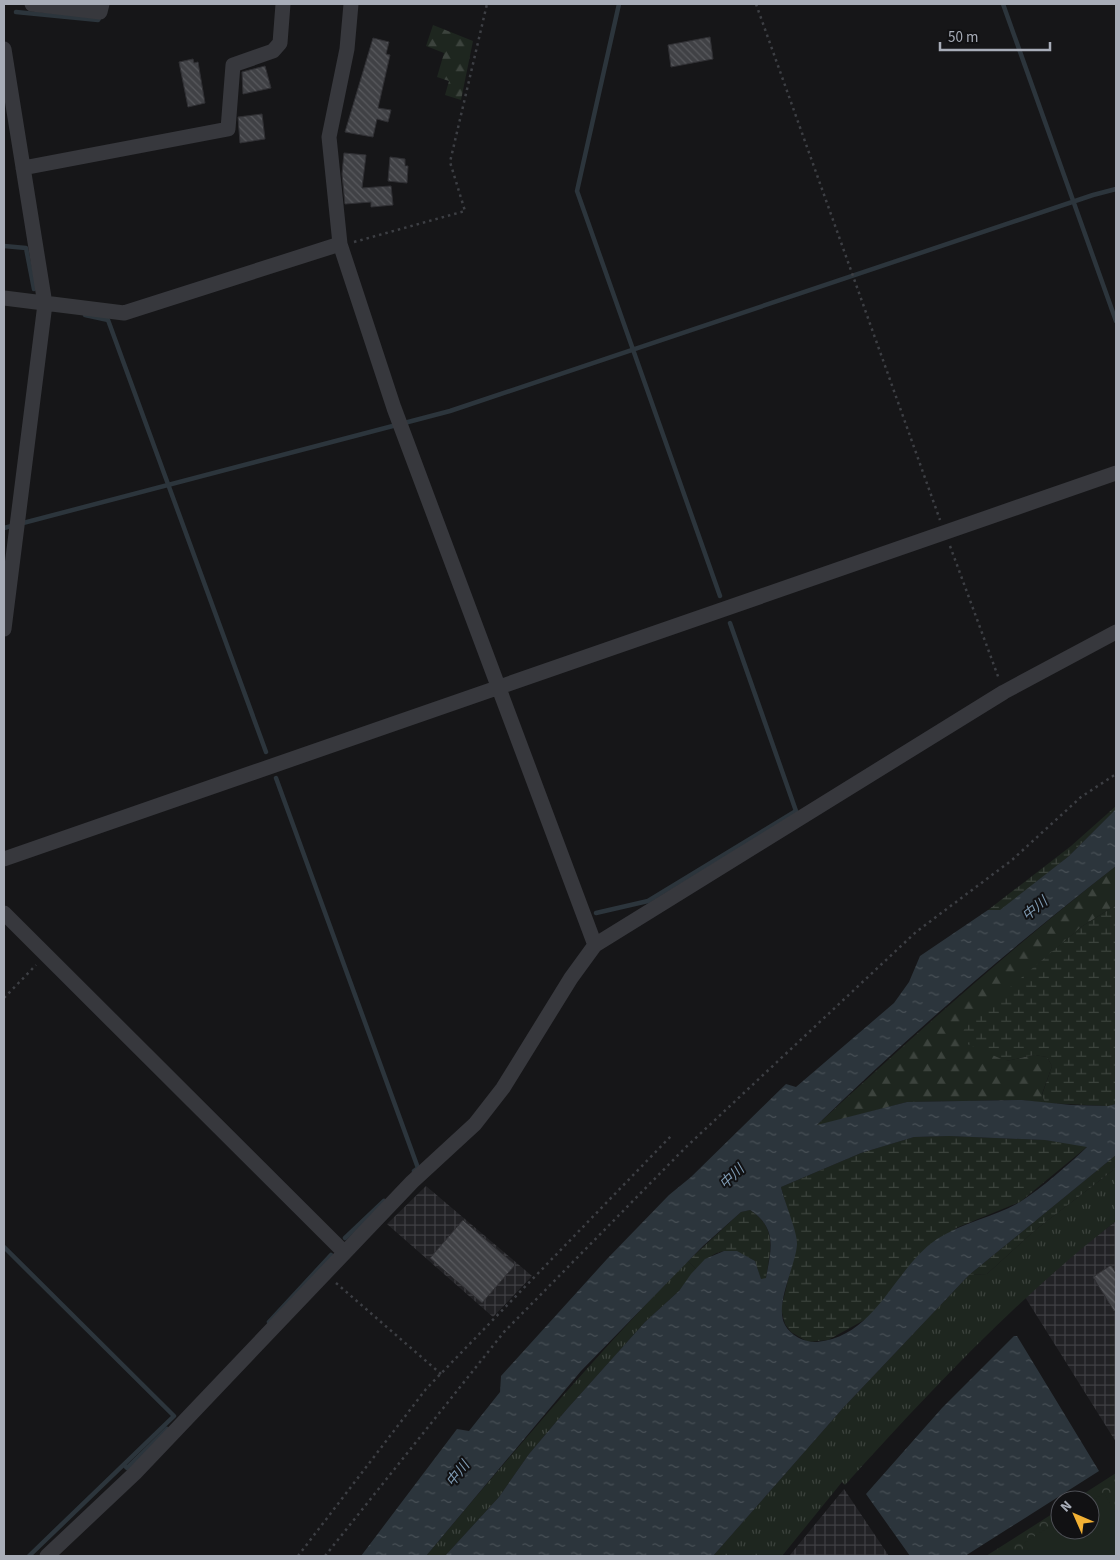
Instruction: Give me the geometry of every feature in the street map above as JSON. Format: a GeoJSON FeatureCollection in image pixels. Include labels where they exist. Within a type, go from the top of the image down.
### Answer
{"type":"FeatureCollection","features":[{"type":"Feature","properties":{"kind":"street"},"geometry":{"type":"LineString","coordinates":[[32,4],[100,12],[102,4]]}},
{"type":"Feature","properties":{"kind":"street"},"geometry":{"type":"LineString","coordinates":[[23,168],[228,129],[233,65],[273,51],[280,43],[282,4]]}},
{"type":"Feature","properties":{"kind":"street"},"geometry":{"type":"LineString","coordinates":[[351,4],[347,49],[329,137],[340,244],[400,425],[595,945]]}},
{"type":"Feature","properties":{"kind":"street"},"geometry":{"type":"LineString","coordinates":[[4,49],[45,304],[4,629]]}},
{"type":"Feature","properties":{"kind":"street"},"geometry":{"type":"LineString","coordinates":[[4,298],[124,313],[340,244]]}},
{"type":"Feature","properties":{"kind":"street"},"geometry":{"type":"LineString","coordinates":[[4,859],[1116,473]]}},
{"type":"Feature","properties":{"kind":"street"},"geometry":{"type":"LineString","coordinates":[[47,1556],[135,1472],[412,1182],[475,1124],[503,1088],[571,978],[595,945],[1004,692],[1116,632]]}},
{"type":"Feature","properties":{"kind":"street"},"geometry":{"type":"LineString","coordinates":[[4,913],[344,1252]]}},
{"type":"Feature","properties":{"kind":"path"},"geometry":{"type":"LineString","coordinates":[[340,244],[363,241],[465,211],[450,162],[487,4]]}},
{"type":"Feature","properties":{"kind":"path"},"geometry":{"type":"LineString","coordinates":[[756,4],[1004,692]]}},
{"type":"Feature","properties":{"kind":"path"},"geometry":{"type":"LineString","coordinates":[[326,1556],[504,1332],[684,1148],[916,932],[1012,860],[1081,796],[1116,774]]}},
{"type":"Feature","properties":{"kind":"path"},"geometry":{"type":"LineString","coordinates":[[4,998],[46,955]]}},
{"type":"Feature","properties":{"kind":"path"},"geometry":{"type":"LineString","coordinates":[[298,1556],[403,1418],[442,1374],[671,1136]]}},
{"type":"Feature","properties":{"kind":"path"},"geometry":{"type":"LineString","coordinates":[[325,1273],[442,1374]]}},
{"type":"Feature","properties":{"kind":"shaded area"},"geometry":{"type":"Polygon","coordinates":[[[426,1186],[532,1276],[493,1317],[387,1224],[426,1186]]]}},
{"type":"Feature","properties":{"kind":"shaded area"},"geometry":{"type":"Polygon","coordinates":[[[1116,1221],[1116,1442],[1025,1297],[1080,1249],[1116,1221]]]}},
{"type":"Feature","properties":{"kind":"shaded area"},"geometry":{"type":"Polygon","coordinates":[[[844,1489],[889,1556],[790,1556],[790,1555],[844,1489]]]}},
{"type":"Feature","properties":{"kind":"green space"},"geometry":{"type":"Polygon","coordinates":[[[433,25],[473,41],[461,100],[445,95],[449,81],[437,77],[444,53],[426,46],[433,25]]]}},
{"type":"Feature","properties":{"kind":"green space"},"geometry":{"type":"Polygon","coordinates":[[[1116,806],[1116,809],[1069,856],[1000,911],[988,910],[1071,846],[1116,806]]]}},
{"type":"Feature","properties":{"kind":"green space"},"geometry":{"type":"Polygon","coordinates":[[[1116,866],[1116,905],[1081,927],[1029,972],[1006,1061],[1034,1055],[1047,1057],[1052,1066],[1042,1094],[1045,1103],[1022,1100],[907,1102],[816,1126],[963,993],[1116,866]]]}},
{"type":"Feature","properties":{"kind":"green space"},"geometry":{"type":"Polygon","coordinates":[[[1116,905],[1116,1104],[1108,1106],[1045,1103],[1042,1095],[1052,1066],[1047,1057],[1034,1055],[1006,1061],[965,1043],[961,1033],[974,1018],[1081,927],[1116,905]]]}},
{"type":"Feature","properties":{"kind":"green space"},"geometry":{"type":"Polygon","coordinates":[[[949,1136],[1045,1140],[1088,1146],[1020,1202],[956,1228],[868,1318],[828,1340],[808,1342],[791,1332],[785,1324],[781,1309],[797,1243],[781,1187],[861,1153],[914,1137],[949,1136]]]}},
{"type":"Feature","properties":{"kind":"green space"},"geometry":{"type":"Polygon","coordinates":[[[1116,1155],[1116,1168],[1034,1231],[987,1274],[969,1275],[1116,1155]]]}},
{"type":"Feature","properties":{"kind":"green space"},"geometry":{"type":"Polygon","coordinates":[[[1116,1168],[1116,1221],[1043,1282],[975,1347],[845,1485],[842,1482],[782,1556],[713,1556],[843,1408],[969,1275],[987,1274],[1034,1231],[1116,1168]]]}},
{"type":"Feature","properties":{"kind":"green space"},"geometry":{"type":"Polygon","coordinates":[[[750,1210],[765,1225],[770,1240],[766,1279],[761,1280],[755,1261],[730,1251],[710,1256],[696,1269],[688,1261],[741,1212],[750,1210]]]}},
{"type":"Feature","properties":{"kind":"green space"},"geometry":{"type":"Polygon","coordinates":[[[688,1261],[696,1269],[679,1291],[645,1322],[567,1409],[529,1454],[499,1497],[445,1556],[426,1556],[587,1369],[688,1261]]]}},
{"type":"Feature","properties":{"kind":"green space"},"geometry":{"type":"Polygon","coordinates":[[[1116,1473],[1116,1556],[986,1556],[1050,1515],[1050,1540],[1100,1540],[1100,1490],[1090,1490],[1116,1473]]]}},
{"type":"Feature","properties":{"kind":"green space"},"geometry":{"type":"Polygon","coordinates":[[[1104,1493],[1116,1514],[1116,1556],[1032,1556],[1024,1543],[1050,1526],[1050,1540],[1100,1540],[1100,1496],[1104,1493]]]}},
{"type":"Feature","properties":{"kind":"water","name":"中川"},"geometry":{"type":"Polygon","coordinates":[[[1116,809],[1116,866],[963,991],[817,1125],[907,1102],[1022,1100],[1071,1105],[1108,1106],[1116,1104],[1116,1155],[969,1275],[843,1408],[713,1556],[445,1556],[499,1497],[529,1454],[567,1409],[645,1322],[679,1291],[705,1259],[724,1251],[737,1251],[755,1261],[761,1279],[766,1278],[771,1249],[769,1232],[759,1217],[750,1210],[741,1212],[703,1246],[581,1371],[426,1556],[361,1556],[457,1429],[469,1431],[500,1392],[501,1376],[607,1259],[669,1195],[691,1177],[786,1084],[796,1087],[894,1003],[909,982],[920,956],[988,910],[1000,910],[1069,856],[1116,809]],[[949,1136],[914,1137],[861,1153],[781,1187],[797,1240],[783,1297],[782,1317],[785,1325],[799,1338],[817,1342],[838,1337],[855,1328],[870,1315],[908,1267],[937,1239],[957,1228],[1000,1212],[1020,1202],[1055,1176],[1087,1147],[1045,1140],[949,1136]]]}},
{"type":"Feature","properties":{"kind":"water"},"geometry":{"type":"Polygon","coordinates":[[[1014,1336],[1017,1336],[1099,1471],[1069,1490],[1050,1490],[1050,1502],[965,1556],[910,1556],[866,1494],[942,1408],[1014,1336]]]}},
{"type":"Feature","properties":{"kind":"building"},"geometry":{"type":"Polygon","coordinates":[[[710,37],[713,59],[671,67],[668,45],[710,37]]]}},
{"type":"Feature","properties":{"kind":"building"},"geometry":{"type":"Polygon","coordinates":[[[373,38],[389,42],[386,54],[390,55],[378,108],[391,110],[388,122],[377,119],[373,137],[345,132],[373,38]]]}},
{"type":"Feature","properties":{"kind":"building"},"geometry":{"type":"Polygon","coordinates":[[[193,59],[194,63],[198,62],[205,103],[188,107],[179,62],[193,59]]]}},
{"type":"Feature","properties":{"kind":"building"},"geometry":{"type":"Polygon","coordinates":[[[265,66],[271,88],[243,94],[242,72],[265,66]]]}},
{"type":"Feature","properties":{"kind":"building"},"geometry":{"type":"Polygon","coordinates":[[[262,114],[265,139],[240,143],[238,117],[262,114]]]}},
{"type":"Feature","properties":{"kind":"building"},"geometry":{"type":"Polygon","coordinates":[[[344,153],[366,155],[362,188],[391,186],[393,205],[371,207],[371,202],[345,204],[342,174],[344,153]]]}},
{"type":"Feature","properties":{"kind":"building"},"geometry":{"type":"Polygon","coordinates":[[[390,157],[405,159],[405,166],[408,166],[407,183],[388,181],[390,157]]]}},
{"type":"Feature","properties":{"kind":"building"},"geometry":{"type":"Polygon","coordinates":[[[463,1220],[515,1265],[482,1303],[430,1258],[463,1220]]]}},
{"type":"Feature","properties":{"kind":"building"},"geometry":{"type":"Polygon","coordinates":[[[1111,1265],[1116,1273],[1116,1314],[1093,1277],[1111,1265]]]}},
{"type":"Feature","properties":{"kind":"waterway"},"geometry":{"type":"LineString","coordinates":[[619,4],[577,191],[720,596]]}},
{"type":"Feature","properties":{"kind":"waterway"},"geometry":{"type":"LineString","coordinates":[[1003,4],[1116,321]]}},
{"type":"Feature","properties":{"kind":"waterway"},"geometry":{"type":"LineString","coordinates":[[16,12],[98,20],[101,15]]}},
{"type":"Feature","properties":{"kind":"waterway"},"geometry":{"type":"LineString","coordinates":[[4,528],[450,411],[1093,195],[1116,189]]}},
{"type":"Feature","properties":{"kind":"waterway"},"geometry":{"type":"LineString","coordinates":[[4,246],[26,248],[34,289]]}},
{"type":"Feature","properties":{"kind":"waterway"},"geometry":{"type":"LineString","coordinates":[[85,315],[108,320],[266,752]]}},
{"type":"Feature","properties":{"kind":"waterway"},"geometry":{"type":"LineString","coordinates":[[596,913],[648,901],[796,811],[730,623]]}},
{"type":"Feature","properties":{"kind":"waterway"},"geometry":{"type":"LineString","coordinates":[[276,778],[418,1168],[414,1171]]}},
{"type":"Feature","properties":{"kind":"waterway"},"geometry":{"type":"LineString","coordinates":[[345,1238],[384,1201]]}},
{"type":"Feature","properties":{"kind":"waterway"},"geometry":{"type":"LineString","coordinates":[[4,1247],[174,1416],[29,1556]]}},
{"type":"Feature","properties":{"kind":"waterway"},"geometry":{"type":"LineString","coordinates":[[269,1322],[331,1255]]}},
{"type":"Feature","properties":{"kind":"waterway"},"geometry":{"type":"LineString","coordinates":[[124,1465],[127,1468],[167,1429]]}}]}
